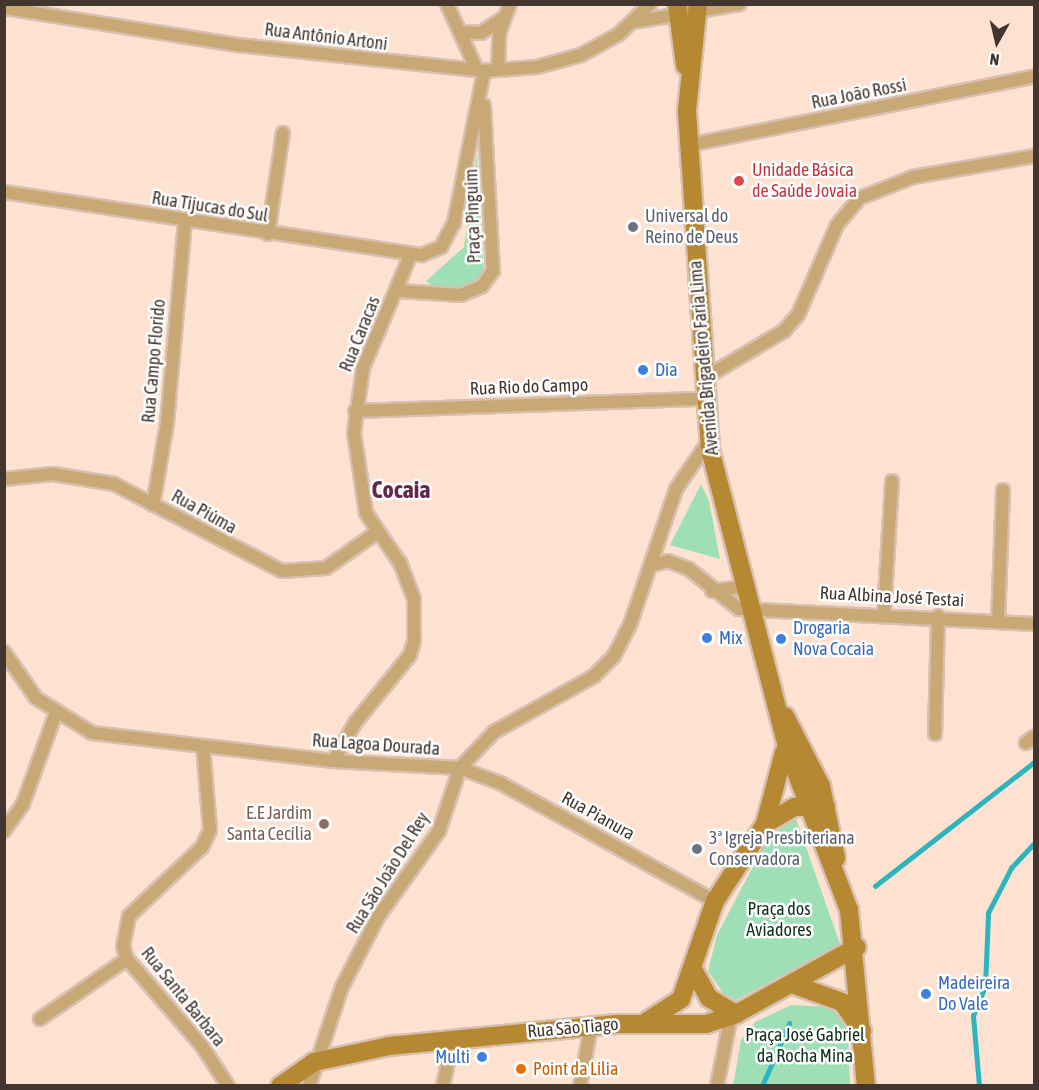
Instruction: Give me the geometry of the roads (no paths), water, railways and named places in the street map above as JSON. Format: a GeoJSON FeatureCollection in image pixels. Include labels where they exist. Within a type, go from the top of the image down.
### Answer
{"type":"FeatureCollection","features":[{"type":"Feature","properties":{"kind":"main road","name":"Avenida Brigadeiro Faria Lima"},"geometry":{"type":"LineString","coordinates":[[698,8],[688,91],[704,399],[709,441],[742,587],[778,704],[785,738],[806,805],[837,870]]}},
{"type":"Feature","properties":{"kind":"main road"},"geometry":{"type":"LineString","coordinates":[[677,10],[688,91]]}},
{"type":"Feature","properties":{"kind":"main road","name":"Avenida Brigadeiro Faria Lima"},"geometry":{"type":"LineString","coordinates":[[778,704],[803,746],[826,807],[837,870],[856,947],[865,1038],[866,1086]]}},
{"type":"Feature","properties":{"kind":"main road"},"geometry":{"type":"LineString","coordinates":[[644,1023],[672,1009],[694,971],[715,902],[765,824],[783,771],[785,738]]}},
{"type":"Feature","properties":{"kind":"main road"},"geometry":{"type":"LineString","coordinates":[[765,824],[783,811],[806,805],[826,807]]}},
{"type":"Feature","properties":{"kind":"main road","name":"Rua São Tiago"},"geometry":{"type":"LineString","coordinates":[[280,1086],[314,1062],[354,1051],[591,1026],[644,1023],[690,1026],[734,1015],[856,947]]}},
{"type":"Feature","properties":{"kind":"main road"},"geometry":{"type":"LineString","coordinates":[[694,971],[709,998],[734,1015]]}},
{"type":"Feature","properties":{"kind":"main road"},"geometry":{"type":"LineString","coordinates":[[792,984],[842,1002],[865,1038]]}},
{"type":"Feature","properties":{"kind":"street"},"geometry":{"type":"LineString","coordinates":[[410,256],[441,247],[454,223],[483,91],[480,71],[447,4]]}},
{"type":"Feature","properties":{"kind":"street"},"geometry":{"type":"LineString","coordinates":[[498,70],[504,17],[510,4]]}},
{"type":"Feature","properties":{"kind":"street","name":"Rua Antônio Artoni"},"geometry":{"type":"LineString","coordinates":[[633,22],[650,4]]}},
{"type":"Feature","properties":{"kind":"street","name":"Rua Antônio Artoni"},"geometry":{"type":"LineString","coordinates":[[4,8],[238,45],[480,71],[571,59],[633,22],[677,10],[739,4]]}},
{"type":"Feature","properties":{"kind":"street"},"geometry":{"type":"LineString","coordinates":[[462,32],[481,33],[504,17]]}},
{"type":"Feature","properties":{"kind":"street","name":"Rua João Rossi"},"geometry":{"type":"LineString","coordinates":[[690,145],[1035,77]]}},
{"type":"Feature","properties":{"kind":"street","name":"Praça Pinguim"},"geometry":{"type":"LineString","coordinates":[[398,291],[461,295],[482,286],[493,271],[483,91]]}},
{"type":"Feature","properties":{"kind":"street"},"geometry":{"type":"LineString","coordinates":[[268,234],[283,133]]}},
{"type":"Feature","properties":{"kind":"street"},"geometry":{"type":"LineString","coordinates":[[703,379],[766,344],[798,315],[837,225],[860,198],[913,177],[1035,156]]}},
{"type":"Feature","properties":{"kind":"street","name":"Rua Tijucas do Sul"},"geometry":{"type":"LineString","coordinates":[[4,192],[410,256]]}},
{"type":"Feature","properties":{"kind":"street","name":"Rua Campo Florido"},"geometry":{"type":"LineString","coordinates":[[153,505],[167,423],[185,221]]}},
{"type":"Feature","properties":{"kind":"street","name":"Rua Caracas"},"geometry":{"type":"LineString","coordinates":[[333,761],[355,723],[410,655],[414,641],[414,599],[408,579],[376,533],[359,490],[356,411],[363,368],[398,291],[410,256]]}},
{"type":"Feature","properties":{"kind":"street","name":"Rua Rio do Campo"},"geometry":{"type":"LineString","coordinates":[[356,411],[704,399]]}},
{"type":"Feature","properties":{"kind":"street","name":"Rua Lagoa Dourada"},"geometry":{"type":"LineString","coordinates":[[4,652],[36,698],[56,713],[92,733],[333,761],[460,768],[494,732],[594,676],[614,656],[652,565],[676,489],[709,441]]}},
{"type":"Feature","properties":{"kind":"street","name":"Rua Piúma"},"geometry":{"type":"LineString","coordinates":[[4,479],[85,477],[114,484],[282,571],[326,568],[376,533]]}},
{"type":"Feature","properties":{"kind":"street"},"geometry":{"type":"LineString","coordinates":[[884,612],[892,481]]}},
{"type":"Feature","properties":{"kind":"street"},"geometry":{"type":"LineString","coordinates":[[998,621],[1003,490]]}},
{"type":"Feature","properties":{"kind":"street"},"geometry":{"type":"LineString","coordinates":[[652,565],[680,564],[729,606],[748,610]]}},
{"type":"Feature","properties":{"kind":"street"},"geometry":{"type":"LineString","coordinates":[[712,591],[742,587]]}},
{"type":"Feature","properties":{"kind":"street","name":"Rua Albina José Testai"},"geometry":{"type":"LineString","coordinates":[[748,610],[884,612],[1035,624]]}},
{"type":"Feature","properties":{"kind":"street"},"geometry":{"type":"LineString","coordinates":[[935,734],[938,616]]}},
{"type":"Feature","properties":{"kind":"street"},"geometry":{"type":"LineString","coordinates":[[4,831],[23,804],[56,713]]}},
{"type":"Feature","properties":{"kind":"street","name":"Rua Santa Barbara"},"geometry":{"type":"LineString","coordinates":[[202,747],[210,830],[202,848],[129,916],[123,927],[127,959],[202,1046],[228,1086]]}},
{"type":"Feature","properties":{"kind":"street","name":"Rua Pianura"},"geometry":{"type":"LineString","coordinates":[[460,768],[500,783],[715,902]]}},
{"type":"Feature","properties":{"kind":"street","name":"Rua São João Del Rey"},"geometry":{"type":"LineString","coordinates":[[309,1086],[314,1062],[342,987],[378,917],[439,831],[460,768]]}},
{"type":"Feature","properties":{"kind":"street"},"geometry":{"type":"LineString","coordinates":[[40,1019],[127,959]]}},
{"type":"Feature","properties":{"kind":"street"},"geometry":{"type":"LineString","coordinates":[[717,1086],[734,1015]]}},
{"type":"Feature","properties":{"kind":"street"},"geometry":{"type":"LineString","coordinates":[[580,1086],[591,1026]]}},
{"type":"Feature","properties":{"kind":"street"},"geometry":{"type":"LineString","coordinates":[[443,1086],[453,1040]]}},
{"type":"Feature","properties":{"kind":"waterway"},"geometry":{"type":"LineString","coordinates":[[875,886],[1034,762]]}},
{"type":"Feature","properties":{"kind":"waterway"},"geometry":{"type":"LineString","coordinates":[[979,1086],[973,1016],[985,986],[988,913],[1011,868],[1034,843]]}},
{"type":"Feature","properties":{"kind":"waterway"},"geometry":{"type":"LineString","coordinates":[[762,1086],[789,1024]]}},
{"type":"Feature","properties":{"kind":"place","name":"Unidade Básica de Saúde Jovaia"},"geometry":{"type":"Point","coordinates":[739,181]}},
{"type":"Feature","properties":{"kind":"place","name":"Universal do Reino de Deus"},"geometry":{"type":"Point","coordinates":[633,227]}},
{"type":"Feature","properties":{"kind":"place","name":"Dia"},"geometry":{"type":"Point","coordinates":[643,370]}},
{"type":"Feature","properties":{"kind":"place","name":"Mix"},"geometry":{"type":"Point","coordinates":[707,638]}},
{"type":"Feature","properties":{"kind":"place","name":"Drogaria Nova Cocaia"},"geometry":{"type":"Point","coordinates":[781,639]}},
{"type":"Feature","properties":{"kind":"place","name":"E.E Jardim Santa Cecília"},"geometry":{"type":"Point","coordinates":[324,824]}},
{"type":"Feature","properties":{"kind":"place","name":"3ª Igreja Presbiteriana Conservadora"},"geometry":{"type":"Point","coordinates":[697,849]}},
{"type":"Feature","properties":{"kind":"place","name":"Madeireira Do Vale"},"geometry":{"type":"Point","coordinates":[926,994]}},
{"type":"Feature","properties":{"kind":"place","name":"Multi"},"geometry":{"type":"Point","coordinates":[482,1057]}},
{"type":"Feature","properties":{"kind":"place","name":"Point da Lilia"},"geometry":{"type":"Point","coordinates":[521,1069]}},
{"type":"Feature","properties":{"kind":"district","name":"Cocaia"},"geometry":{"type":"Point","coordinates":[401,490]}},
{"type":"Feature","properties":{"kind":"park label","name":"Praça dos Aviadores"},"geometry":{"type":"Point","coordinates":[779,920]}},
{"type":"Feature","properties":{"kind":"park label","name":"Praça José Gabriel da Rocha Mina"},"geometry":{"type":"Point","coordinates":[805,1046]}}]}
